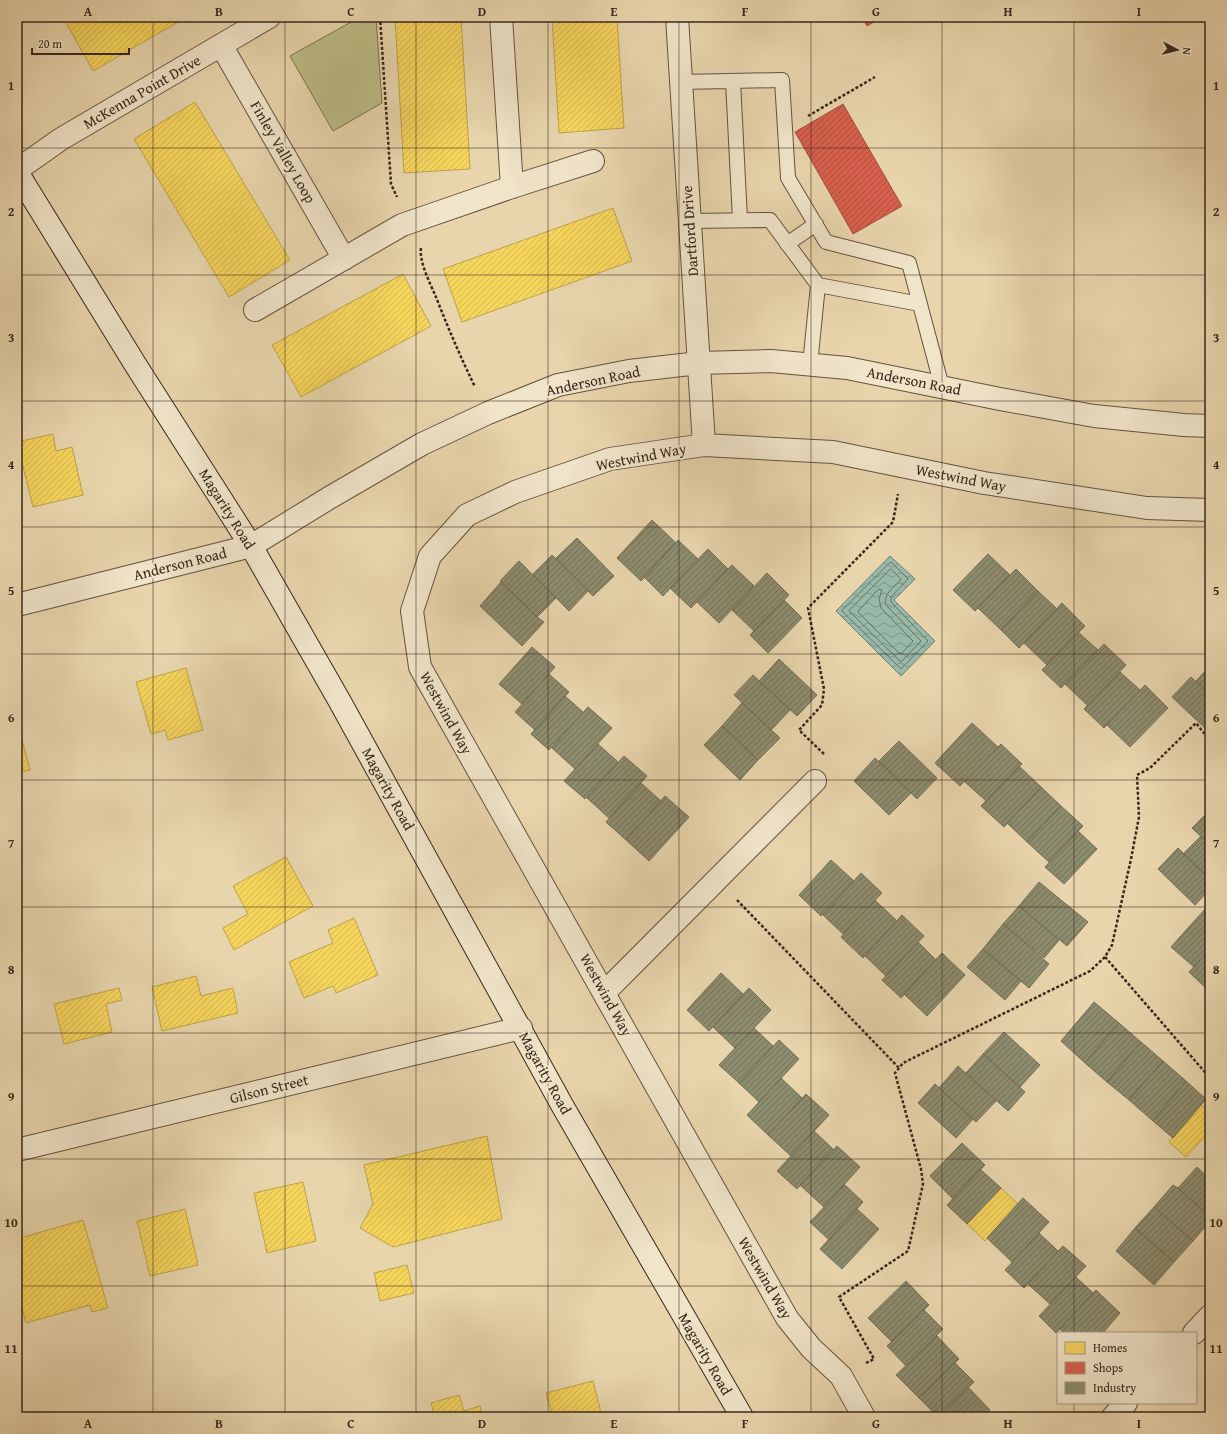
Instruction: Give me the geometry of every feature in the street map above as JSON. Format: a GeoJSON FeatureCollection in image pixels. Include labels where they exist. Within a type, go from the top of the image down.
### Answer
{"type":"FeatureCollection","features":[{"type":"Feature","properties":{"kind":"street","name":"McKenna Point Drive"},"geometry":{"type":"LineString","coordinates":[[17,171],[61,139],[269,17]]}},
{"type":"Feature","properties":{"kind":"street"},"geometry":{"type":"LineString","coordinates":[[501,17],[512,187]]}},
{"type":"Feature","properties":{"kind":"street","name":"Dartford Drive"},"geometry":{"type":"LineString","coordinates":[[677,17],[704,445]]}},
{"type":"Feature","properties":{"kind":"street","name":"Finley Valley Loop"},"geometry":{"type":"LineString","coordinates":[[221,45],[344,259]]}},
{"type":"Feature","properties":{"kind":"street"},"geometry":{"type":"LineString","coordinates":[[255,310],[402,225],[593,161]]}},
{"type":"Feature","properties":{"kind":"street","name":"Magarity Road"},"geometry":{"type":"LineString","coordinates":[[17,171],[135,364],[251,546],[347,714],[566,1112],[742,1417]]}},
{"type":"Feature","properties":{"kind":"street","name":"Anderson Road"},"geometry":{"type":"LineString","coordinates":[[17,605],[251,546],[329,498],[422,444],[488,413],[558,385],[629,371],[699,363],[771,362],[847,368],[1094,416],[1184,425],[1210,426]]}},
{"type":"Feature","properties":{"kind":"street","name":"Westwind Way"},"geometry":{"type":"LineString","coordinates":[[860,1415],[840,1376],[812,1348],[787,1318],[420,667],[412,611],[430,556],[467,514],[515,492],[610,460],[704,445],[833,452],[984,483],[1148,508],[1210,510]]}},
{"type":"Feature","properties":{"kind":"street"},"geometry":{"type":"LineString","coordinates":[[604,992],[815,781]]}},
{"type":"Feature","properties":{"kind":"street","name":"Gilson Street"},"geometry":{"type":"LineString","coordinates":[[17,1150],[521,1028]]}},
{"type":"Feature","properties":{"kind":"street"},"geometry":{"type":"LineString","coordinates":[[1195,1332],[1210,1316]]}},
{"type":"Feature","properties":{"kind":"street"},"geometry":{"type":"LineString","coordinates":[[1113,1417],[1125,1404]]}},
{"type":"Feature","properties":{"kind":"lane"},"geometry":{"type":"LineString","coordinates":[[681,82],[782,80],[788,178],[826,242],[909,263],[942,387]]}},
{"type":"Feature","properties":{"kind":"lane"},"geometry":{"type":"LineString","coordinates":[[733,81],[740,220]]}},
{"type":"Feature","properties":{"kind":"lane"},"geometry":{"type":"LineString","coordinates":[[690,221],[770,220],[818,285],[920,304]]}},
{"type":"Feature","properties":{"kind":"lane"},"geometry":{"type":"LineString","coordinates":[[787,244],[816,224]]}},
{"type":"Feature","properties":{"kind":"lane"},"geometry":{"type":"LineString","coordinates":[[810,365],[818,285]]}},
{"type":"Feature","properties":{"kind":"path"},"geometry":{"type":"LineString","coordinates":[[380,17],[391,184],[417,220],[420,253],[426,272],[457,350],[488,413]]}},
{"type":"Feature","properties":{"kind":"path"},"geometry":{"type":"LineString","coordinates":[[819,110],[875,77]]}},
{"type":"Feature","properties":{"kind":"path"},"geometry":{"type":"LineString","coordinates":[[815,781],[832,762],[799,730],[822,704],[824,689],[808,608],[893,522],[903,466]]}},
{"type":"Feature","properties":{"kind":"path"},"geometry":{"type":"LineString","coordinates":[[840,1376],[874,1359],[839,1297],[908,1251],[923,1184],[921,1169],[895,1073],[903,1063],[1090,971],[1105,958],[1112,945],[1139,817],[1137,775],[1150,768],[1196,723],[1210,741]]}},
{"type":"Feature","properties":{"kind":"path"},"geometry":{"type":"LineString","coordinates":[[717,879],[899,1068]]}},
{"type":"Feature","properties":{"kind":"path"},"geometry":{"type":"LineString","coordinates":[[1105,958],[1210,1078]]}},
{"type":"Feature","properties":{"kind":"green space"},"geometry":{"type":"Polygon","coordinates":[[[360,17],[376,17],[382,103],[333,131],[290,56],[360,17]]]}},
{"type":"Feature","properties":{"kind":"water"},"geometry":{"type":"Polygon","coordinates":[[[890,556],[915,579],[894,600],[935,641],[901,676],[836,611],[890,556]]]}},
{"type":"Feature","properties":{"kind":"building: Homes"},"geometry":{"type":"Polygon","coordinates":[[[63,17],[187,17],[93,71],[63,17]]]}},
{"type":"Feature","properties":{"kind":"building: Homes"},"geometry":{"type":"Polygon","coordinates":[[[395,17],[461,17],[470,169],[404,173],[395,17]]]}},
{"type":"Feature","properties":{"kind":"building: Homes"},"geometry":{"type":"Polygon","coordinates":[[[552,17],[617,17],[624,128],[559,133],[552,17]]]}},
{"type":"Feature","properties":{"kind":"building: Homes"},"geometry":{"type":"Polygon","coordinates":[[[195,102],[290,260],[229,297],[134,139],[195,102]]]}},
{"type":"Feature","properties":{"kind":"building: Homes"},"geometry":{"type":"Polygon","coordinates":[[[613,208],[632,261],[462,322],[443,269],[613,208]]]}},
{"type":"Feature","properties":{"kind":"building: Homes"},"geometry":{"type":"Polygon","coordinates":[[[403,274],[431,326],[301,397],[272,345],[403,274]]]}},
{"type":"Feature","properties":{"kind":"building: Homes"},"geometry":{"type":"Polygon","coordinates":[[[53,434],[56,451],[72,447],[83,495],[33,507],[17,442],[53,434]]]}},
{"type":"Feature","properties":{"kind":"building: Homes"},"geometry":{"type":"Polygon","coordinates":[[[186,668],[203,730],[168,740],[165,730],[151,734],[136,682],[186,668]]]}},
{"type":"Feature","properties":{"kind":"building: Homes"},"geometry":{"type":"Polygon","coordinates":[[[17,721],[30,770],[17,773],[17,721]]]}},
{"type":"Feature","properties":{"kind":"building: Homes"},"geometry":{"type":"Polygon","coordinates":[[[286,857],[313,906],[234,950],[223,928],[248,914],[233,886],[286,857]]]}},
{"type":"Feature","properties":{"kind":"building: Homes"},"geometry":{"type":"Polygon","coordinates":[[[354,918],[378,975],[336,993],[333,986],[304,998],[289,962],[333,943],[328,930],[354,918]]]}},
{"type":"Feature","properties":{"kind":"building: Homes"},"geometry":{"type":"Polygon","coordinates":[[[196,976],[201,996],[233,988],[238,1013],[162,1031],[152,987],[196,976]]]}},
{"type":"Feature","properties":{"kind":"building: Homes"},"geometry":{"type":"Polygon","coordinates":[[[119,988],[122,1000],[106,1004],[112,1032],[64,1044],[54,1004],[119,988]]]}},
{"type":"Feature","properties":{"kind":"building: Homes"},"geometry":{"type":"Polygon","coordinates":[[[1201,1105],[1210,1113],[1210,1131],[1186,1157],[1169,1142],[1201,1105]]]}},
{"type":"Feature","properties":{"kind":"building: Homes"},"geometry":{"type":"Polygon","coordinates":[[[487,1136],[502,1219],[393,1247],[360,1228],[373,1204],[364,1165],[487,1136]]]}},
{"type":"Feature","properties":{"kind":"building: Homes"},"geometry":{"type":"Polygon","coordinates":[[[303,1182],[316,1241],[267,1253],[254,1193],[303,1182]]]}},
{"type":"Feature","properties":{"kind":"building: Homes"},"geometry":{"type":"Polygon","coordinates":[[[1001,1188],[1018,1204],[985,1241],[967,1224],[1001,1188]]]}},
{"type":"Feature","properties":{"kind":"building: Homes"},"geometry":{"type":"Polygon","coordinates":[[[185,1209],[198,1265],[150,1276],[137,1221],[185,1209]]]}},
{"type":"Feature","properties":{"kind":"building: Homes"},"geometry":{"type":"Polygon","coordinates":[[[83,1220],[108,1308],[92,1312],[90,1305],[26,1323],[17,1290],[17,1266],[23,1264],[17,1239],[83,1220]]]}},
{"type":"Feature","properties":{"kind":"building: Homes"},"geometry":{"type":"Polygon","coordinates":[[[407,1265],[414,1293],[380,1301],[374,1273],[407,1265]]]}},
{"type":"Feature","properties":{"kind":"building: Homes"},"geometry":{"type":"Polygon","coordinates":[[[593,1381],[602,1417],[553,1417],[546,1393],[593,1381]]]}},
{"type":"Feature","properties":{"kind":"building: Homes"},"geometry":{"type":"Polygon","coordinates":[[[459,1395],[464,1411],[480,1406],[483,1417],[435,1417],[431,1403],[459,1395]]]}},
{"type":"Feature","properties":{"kind":"building: Shops"},"geometry":{"type":"Polygon","coordinates":[[[862,17],[882,17],[867,26],[862,17]]]}},
{"type":"Feature","properties":{"kind":"building: Shops"},"geometry":{"type":"Polygon","coordinates":[[[843,104],[902,206],[853,234],[795,132],[843,104]]]}},
{"type":"Feature","properties":{"kind":"building: Industry"},"geometry":{"type":"Polygon","coordinates":[[[652,520],[676,543],[641,581],[617,558],[652,520]]]}},
{"type":"Feature","properties":{"kind":"building: Industry"},"geometry":{"type":"Polygon","coordinates":[[[577,538],[614,576],[593,596],[556,558],[577,538]]]}},
{"type":"Feature","properties":{"kind":"building: Industry"},"geometry":{"type":"Polygon","coordinates":[[[678,540],[698,559],[663,596],[644,577],[678,540]]]}},
{"type":"Feature","properties":{"kind":"building: Industry"},"geometry":{"type":"Polygon","coordinates":[[[708,549],[728,569],[691,608],[670,588],[708,549]]]}},
{"type":"Feature","properties":{"kind":"building: Industry"},"geometry":{"type":"Polygon","coordinates":[[[988,554],[1010,575],[975,611],[953,590],[988,554]]]}},
{"type":"Feature","properties":{"kind":"building: Industry"},"geometry":{"type":"Polygon","coordinates":[[[552,555],[588,591],[569,611],[533,574],[552,555]]]}},
{"type":"Feature","properties":{"kind":"building: Industry"},"geometry":{"type":"Polygon","coordinates":[[[519,561],[556,598],[537,617],[500,581],[519,561]]]}},
{"type":"Feature","properties":{"kind":"building: Industry"},"geometry":{"type":"Polygon","coordinates":[[[732,565],[754,586],[719,623],[697,602],[732,565]]]}},
{"type":"Feature","properties":{"kind":"building: Industry"},"geometry":{"type":"Polygon","coordinates":[[[1016,569],[1038,591],[1001,630],[978,608],[1016,569]]]}},
{"type":"Feature","properties":{"kind":"building: Industry"},"geometry":{"type":"Polygon","coordinates":[[[767,573],[789,595],[754,631],[732,610],[767,573]]]}},
{"type":"Feature","properties":{"kind":"building: Industry"},"geometry":{"type":"Polygon","coordinates":[[[501,582],[544,622],[522,646],[480,606],[501,582]]]}},
{"type":"Feature","properties":{"kind":"building: Industry"},"geometry":{"type":"Polygon","coordinates":[[[1038,591],[1057,609],[1019,648],[1001,630],[1038,591]]]}},
{"type":"Feature","properties":{"kind":"building: Industry"},"geometry":{"type":"Polygon","coordinates":[[[784,600],[802,618],[768,653],[750,635],[784,600]]]}},
{"type":"Feature","properties":{"kind":"building: Industry"},"geometry":{"type":"Polygon","coordinates":[[[1062,603],[1085,626],[1047,665],[1024,643],[1062,603]]]}},
{"type":"Feature","properties":{"kind":"building: Industry"},"geometry":{"type":"Polygon","coordinates":[[[1078,632],[1098,650],[1061,688],[1042,670],[1078,632]]]}},
{"type":"Feature","properties":{"kind":"building: Industry"},"geometry":{"type":"Polygon","coordinates":[[[1104,644],[1126,665],[1088,706],[1065,684],[1104,644]]]}},
{"type":"Feature","properties":{"kind":"building: Industry"},"geometry":{"type":"Polygon","coordinates":[[[532,647],[555,667],[522,704],[499,684],[532,647]]]}},
{"type":"Feature","properties":{"kind":"building: Industry"},"geometry":{"type":"Polygon","coordinates":[[[779,659],[817,695],[797,716],[759,681],[779,659]]]}},
{"type":"Feature","properties":{"kind":"building: Industry"},"geometry":{"type":"Polygon","coordinates":[[[1210,666],[1210,695],[1196,681],[1210,666]]]}},
{"type":"Feature","properties":{"kind":"building: Industry"},"geometry":{"type":"Polygon","coordinates":[[[1120,672],[1140,690],[1104,728],[1084,709],[1120,672]]]}},
{"type":"Feature","properties":{"kind":"building: Industry"},"geometry":{"type":"Polygon","coordinates":[[[549,674],[569,692],[535,730],[515,712],[549,674]]]}},
{"type":"Feature","properties":{"kind":"building: Industry"},"geometry":{"type":"Polygon","coordinates":[[[753,675],[790,710],[771,730],[734,695],[753,675]]]}},
{"type":"Feature","properties":{"kind":"building: Industry"},"geometry":{"type":"Polygon","coordinates":[[[1191,677],[1210,695],[1210,729],[1208,731],[1172,697],[1191,677]]]}},
{"type":"Feature","properties":{"kind":"building: Industry"},"geometry":{"type":"Polygon","coordinates":[[[1145,685],[1168,708],[1130,747],[1107,725],[1145,685]]]}},
{"type":"Feature","properties":{"kind":"building: Industry"},"geometry":{"type":"Polygon","coordinates":[[[565,696],[583,712],[549,750],[531,734],[565,696]]]}},
{"type":"Feature","properties":{"kind":"building: Industry"},"geometry":{"type":"Polygon","coordinates":[[[742,703],[780,738],[758,760],[722,726],[742,703]]]}},
{"type":"Feature","properties":{"kind":"building: Industry"},"geometry":{"type":"Polygon","coordinates":[[[588,707],[612,728],[575,769],[552,748],[588,707]]]}},
{"type":"Feature","properties":{"kind":"building: Industry"},"geometry":{"type":"Polygon","coordinates":[[[972,723],[998,747],[960,786],[935,763],[972,723]]]}},
{"type":"Feature","properties":{"kind":"building: Industry"},"geometry":{"type":"Polygon","coordinates":[[[722,726],[758,760],[740,780],[704,745],[722,726]]]}},
{"type":"Feature","properties":{"kind":"building: Industry"},"geometry":{"type":"Polygon","coordinates":[[[899,741],[937,778],[917,799],[879,761],[899,741]]]}},
{"type":"Feature","properties":{"kind":"building: Industry"},"geometry":{"type":"Polygon","coordinates":[[[598,744],[618,762],[585,799],[564,781],[598,744]]]}},
{"type":"Feature","properties":{"kind":"building: Industry"},"geometry":{"type":"Polygon","coordinates":[[[1001,744],[1022,764],[986,801],[965,782],[1001,744]]]}},
{"type":"Feature","properties":{"kind":"building: Industry"},"geometry":{"type":"Polygon","coordinates":[[[624,756],[647,776],[609,818],[587,798],[624,756]]]}},
{"type":"Feature","properties":{"kind":"building: Industry"},"geometry":{"type":"Polygon","coordinates":[[[875,758],[911,793],[889,815],[854,781],[875,758]]]}},
{"type":"Feature","properties":{"kind":"building: Industry"},"geometry":{"type":"Polygon","coordinates":[[[1019,766],[1041,787],[1004,827],[981,806],[1019,766]]]}},
{"type":"Feature","properties":{"kind":"building: Industry"},"geometry":{"type":"Polygon","coordinates":[[[641,783],[661,801],[626,840],[606,822],[641,783]]]}},
{"type":"Feature","properties":{"kind":"building: Industry"},"geometry":{"type":"Polygon","coordinates":[[[1041,787],[1061,806],[1027,842],[1007,823],[1041,787]]]}},
{"type":"Feature","properties":{"kind":"building: Industry"},"geometry":{"type":"Polygon","coordinates":[[[665,796],[689,817],[649,861],[626,840],[665,796]]]}},
{"type":"Feature","properties":{"kind":"building: Industry"},"geometry":{"type":"Polygon","coordinates":[[[1061,806],[1083,826],[1049,862],[1027,842],[1061,806]]]}},
{"type":"Feature","properties":{"kind":"building: Industry"},"geometry":{"type":"Polygon","coordinates":[[[1210,810],[1210,845],[1192,828],[1210,810]]]}},
{"type":"Feature","properties":{"kind":"building: Industry"},"geometry":{"type":"Polygon","coordinates":[[[1078,831],[1097,849],[1064,884],[1045,867],[1078,831]]]}},
{"type":"Feature","properties":{"kind":"building: Industry"},"geometry":{"type":"Polygon","coordinates":[[[1201,836],[1210,845],[1210,879],[1183,854],[1201,836]]]}},
{"type":"Feature","properties":{"kind":"building: Industry"},"geometry":{"type":"Polygon","coordinates":[[[1178,848],[1210,879],[1210,889],[1195,905],[1158,869],[1178,848]]]}},
{"type":"Feature","properties":{"kind":"building: Industry"},"geometry":{"type":"Polygon","coordinates":[[[831,860],[854,881],[821,916],[799,895],[831,860]]]}},
{"type":"Feature","properties":{"kind":"building: Industry"},"geometry":{"type":"Polygon","coordinates":[[[861,873],[882,893],[843,934],[823,915],[861,873]]]}},
{"type":"Feature","properties":{"kind":"building: Industry"},"geometry":{"type":"Polygon","coordinates":[[[1039,882],[1088,922],[1067,946],[1019,906],[1039,882]]]}},
{"type":"Feature","properties":{"kind":"building: Industry"},"geometry":{"type":"Polygon","coordinates":[[[875,900],[897,921],[863,958],[841,937],[875,900]]]}},
{"type":"Feature","properties":{"kind":"building: Industry"},"geometry":{"type":"Polygon","coordinates":[[[1019,906],[1059,940],[1044,958],[1003,924],[1019,906]]]}},
{"type":"Feature","properties":{"kind":"building: Industry"},"geometry":{"type":"Polygon","coordinates":[[[1206,908],[1210,912],[1210,949],[1194,967],[1171,947],[1206,908]]]}},
{"type":"Feature","properties":{"kind":"building: Industry"},"geometry":{"type":"Polygon","coordinates":[[[902,915],[924,936],[886,976],[865,956],[902,915]]]}},
{"type":"Feature","properties":{"kind":"building: Industry"},"geometry":{"type":"Polygon","coordinates":[[[1003,924],[1049,964],[1029,988],[983,949],[1003,924]]]}},
{"type":"Feature","properties":{"kind":"building: Industry"},"geometry":{"type":"Polygon","coordinates":[[[918,942],[936,960],[901,998],[882,980],[918,942]]]}},
{"type":"Feature","properties":{"kind":"building: Industry"},"geometry":{"type":"Polygon","coordinates":[[[983,949],[1021,981],[1005,1000],[967,967],[983,949]]]}},
{"type":"Feature","properties":{"kind":"building: Industry"},"geometry":{"type":"Polygon","coordinates":[[[1210,949],[1210,992],[1189,972],[1210,949]]]}},
{"type":"Feature","properties":{"kind":"building: Industry"},"geometry":{"type":"Polygon","coordinates":[[[942,953],[965,975],[927,1016],[904,994],[942,953]]]}},
{"type":"Feature","properties":{"kind":"building: Industry"},"geometry":{"type":"Polygon","coordinates":[[[721,973],[743,994],[709,1031],[687,1010],[721,973]]]}},
{"type":"Feature","properties":{"kind":"building: Industry"},"geometry":{"type":"Polygon","coordinates":[[[749,988],[771,1010],[735,1048],[713,1027],[749,988]]]}},
{"type":"Feature","properties":{"kind":"building: Industry"},"geometry":{"type":"Polygon","coordinates":[[[1094,1002],[1119,1023],[1085,1063],[1061,1041],[1094,1002]]]}},
{"type":"Feature","properties":{"kind":"building: Industry"},"geometry":{"type":"Polygon","coordinates":[[[1119,1023],[1141,1042],[1107,1082],[1085,1063],[1119,1023]]]}},
{"type":"Feature","properties":{"kind":"building: Industry"},"geometry":{"type":"Polygon","coordinates":[[[754,1028],[773,1046],[739,1083],[719,1065],[754,1028]]]}},
{"type":"Feature","properties":{"kind":"building: Industry"},"geometry":{"type":"Polygon","coordinates":[[[1004,1032],[1040,1065],[1020,1087],[983,1054],[1004,1032]]]}},
{"type":"Feature","properties":{"kind":"building: Industry"},"geometry":{"type":"Polygon","coordinates":[[[779,1040],[799,1059],[759,1102],[739,1083],[779,1040]]]}},
{"type":"Feature","properties":{"kind":"building: Industry"},"geometry":{"type":"Polygon","coordinates":[[[1141,1042],[1163,1061],[1129,1100],[1107,1082],[1141,1042]]]}},
{"type":"Feature","properties":{"kind":"building: Industry"},"geometry":{"type":"Polygon","coordinates":[[[983,1054],[1025,1092],[1008,1111],[966,1073],[983,1054]]]}},
{"type":"Feature","properties":{"kind":"building: Industry"},"geometry":{"type":"Polygon","coordinates":[[[1163,1061],[1186,1081],[1153,1121],[1129,1100],[1163,1061]]]}},
{"type":"Feature","properties":{"kind":"building: Industry"},"geometry":{"type":"Polygon","coordinates":[[[958,1066],[996,1101],[976,1122],[939,1088],[958,1066]]]}},
{"type":"Feature","properties":{"kind":"building: Industry"},"geometry":{"type":"Polygon","coordinates":[[[781,1078],[802,1098],[768,1135],[747,1115],[781,1078]]]}},
{"type":"Feature","properties":{"kind":"building: Industry"},"geometry":{"type":"Polygon","coordinates":[[[1186,1081],[1206,1099],[1173,1138],[1153,1121],[1186,1081]]]}},
{"type":"Feature","properties":{"kind":"building: Industry"},"geometry":{"type":"Polygon","coordinates":[[[935,1084],[973,1119],[956,1138],[918,1103],[935,1084]]]}},
{"type":"Feature","properties":{"kind":"building: Industry"},"geometry":{"type":"Polygon","coordinates":[[[806,1094],[829,1115],[791,1156],[768,1135],[806,1094]]]}},
{"type":"Feature","properties":{"kind":"building: Industry"},"geometry":{"type":"Polygon","coordinates":[[[814,1131],[833,1149],[797,1189],[777,1171],[814,1131]]]}},
{"type":"Feature","properties":{"kind":"building: Industry"},"geometry":{"type":"Polygon","coordinates":[[[962,1143],[985,1165],[953,1199],[930,1176],[962,1143]]]}},
{"type":"Feature","properties":{"kind":"building: Industry"},"geometry":{"type":"Polygon","coordinates":[[[837,1146],[860,1167],[824,1207],[800,1185],[837,1146]]]}},
{"type":"Feature","properties":{"kind":"building: Industry"},"geometry":{"type":"Polygon","coordinates":[[[1197,1167],[1210,1179],[1210,1217],[1178,1188],[1197,1167]]]}},
{"type":"Feature","properties":{"kind":"building: Industry"},"geometry":{"type":"Polygon","coordinates":[[[980,1169],[1001,1188],[967,1224],[947,1205],[980,1169]]]}},
{"type":"Feature","properties":{"kind":"building: Industry"},"geometry":{"type":"Polygon","coordinates":[[[845,1185],[863,1202],[829,1240],[810,1222],[845,1185]]]}},
{"type":"Feature","properties":{"kind":"building: Industry"},"geometry":{"type":"Polygon","coordinates":[[[1173,1185],[1210,1217],[1210,1221],[1193,1241],[1154,1207],[1173,1185]]]}},
{"type":"Feature","properties":{"kind":"building: Industry"},"geometry":{"type":"Polygon","coordinates":[[[1023,1198],[1049,1222],[1012,1262],[987,1238],[1023,1198]]]}},
{"type":"Feature","properties":{"kind":"building: Industry"},"geometry":{"type":"Polygon","coordinates":[[[1154,1207],[1193,1241],[1174,1262],[1135,1228],[1154,1207]]]}},
{"type":"Feature","properties":{"kind":"building: Industry"},"geometry":{"type":"Polygon","coordinates":[[[857,1209],[879,1229],[842,1269],[820,1249],[857,1209]]]}},
{"type":"Feature","properties":{"kind":"building: Industry"},"geometry":{"type":"Polygon","coordinates":[[[1135,1228],[1174,1262],[1154,1285],[1116,1251],[1135,1228]]]}},
{"type":"Feature","properties":{"kind":"building: Industry"},"geometry":{"type":"Polygon","coordinates":[[[1039,1233],[1058,1251],[1024,1288],[1005,1270],[1039,1233]]]}},
{"type":"Feature","properties":{"kind":"building: Industry"},"geometry":{"type":"Polygon","coordinates":[[[1063,1246],[1086,1266],[1050,1304],[1028,1284],[1063,1246]]]}},
{"type":"Feature","properties":{"kind":"building: Industry"},"geometry":{"type":"Polygon","coordinates":[[[1076,1277],[1093,1293],[1056,1333],[1039,1316],[1076,1277]]]}},
{"type":"Feature","properties":{"kind":"building: Industry"},"geometry":{"type":"Polygon","coordinates":[[[906,1281],[929,1305],[892,1342],[868,1318],[906,1281]]]}},
{"type":"Feature","properties":{"kind":"building: Industry"},"geometry":{"type":"Polygon","coordinates":[[[1096,1290],[1120,1313],[1104,1332],[1063,1332],[1060,1329],[1096,1290]]]}},
{"type":"Feature","properties":{"kind":"building: Industry"},"geometry":{"type":"Polygon","coordinates":[[[924,1310],[943,1329],[906,1366],[887,1346],[924,1310]]]}},
{"type":"Feature","properties":{"kind":"building: Industry"},"geometry":{"type":"Polygon","coordinates":[[[937,1336],[959,1359],[919,1398],[896,1375],[937,1336]]]}},
{"type":"Feature","properties":{"kind":"building: Industry"},"geometry":{"type":"Polygon","coordinates":[[[955,1363],[974,1382],[938,1417],[919,1398],[955,1363]]]}},
{"type":"Feature","properties":{"kind":"building: Industry"},"geometry":{"type":"Polygon","coordinates":[[[968,1387],[990,1410],[983,1417],[938,1417],[968,1387]]]}}]}
